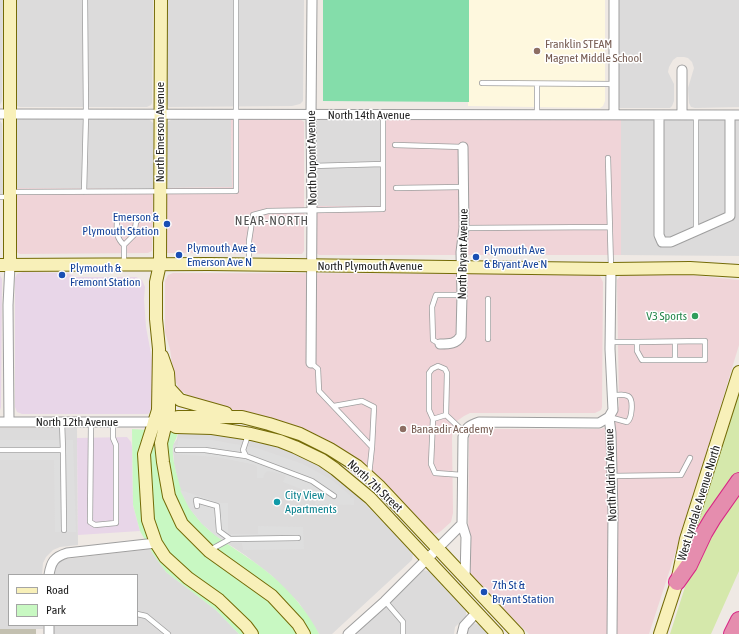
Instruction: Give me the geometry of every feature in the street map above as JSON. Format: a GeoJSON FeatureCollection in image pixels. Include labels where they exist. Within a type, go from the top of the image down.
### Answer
{"type":"FeatureCollection","features":[{"type":"Feature","properties":{"kind":"highway"},"geometry":{"type":"LineString","coordinates":[[677,582],[688,565],[713,518],[739,481]]}},
{"type":"Feature","properties":{"kind":"highway"},"geometry":{"type":"LineString","coordinates":[[732,634],[739,620]]}},
{"type":"Feature","properties":{"kind":"main road"},"geometry":{"type":"LineString","coordinates":[[5,265],[7,196],[5,114],[10,0]]}},
{"type":"Feature","properties":{"kind":"main road","name":"North Emerson Avenue"},"geometry":{"type":"LineString","coordinates":[[160,264],[161,0]]}},
{"type":"Feature","properties":{"kind":"main road"},"geometry":{"type":"LineString","coordinates":[[160,264],[156,282],[156,319],[160,349],[158,410],[162,462],[169,496],[182,524],[209,551],[272,596],[298,624],[304,634]]}},
{"type":"Feature","properties":{"kind":"main road","name":"North Plymouth Avenue"},"geometry":{"type":"LineString","coordinates":[[5,265],[160,264],[461,266],[611,269],[690,268],[739,271]]}},
{"type":"Feature","properties":{"kind":"main road"},"geometry":{"type":"LineString","coordinates":[[160,349],[168,373],[169,410],[160,421],[144,454],[148,520],[156,543],[166,556],[188,578],[219,600],[246,626],[252,634]]}},
{"type":"Feature","properties":{"kind":"main road","name":"West Lyndale Avenue North"},"geometry":{"type":"LineString","coordinates":[[660,634],[677,582],[686,539],[739,372]]}},
{"type":"Feature","properties":{"kind":"main road"},"geometry":{"type":"LineString","coordinates":[[169,388],[180,400],[242,417]]}},
{"type":"Feature","properties":{"kind":"main road","name":"North 7th Street"},"geometry":{"type":"LineString","coordinates":[[160,421],[178,417],[242,417],[284,428],[315,441],[344,457],[380,488],[518,634]]}},
{"type":"Feature","properties":{"kind":"main road","name":"North 7th Street"},"geometry":{"type":"LineString","coordinates":[[160,421],[176,427],[212,428],[266,437],[295,447],[322,460],[370,498],[497,634]]}},
{"type":"Feature","properties":{"kind":"street","name":"North Dupont Avenue"},"geometry":{"type":"LineString","coordinates":[[311,363],[312,0]]}},
{"type":"Feature","properties":{"kind":"street"},"geometry":{"type":"LineString","coordinates":[[614,0],[614,114]]}},
{"type":"Feature","properties":{"kind":"street"},"geometry":{"type":"LineString","coordinates":[[682,70],[682,114]]}},
{"type":"Feature","properties":{"kind":"street","name":"North 14th Avenue"},"geometry":{"type":"LineString","coordinates":[[5,114],[734,114]]}},
{"type":"Feature","properties":{"kind":"street"},"geometry":{"type":"LineString","coordinates":[[659,115],[659,235],[662,242],[671,242],[730,216],[734,114]]}},
{"type":"Feature","properties":{"kind":"street","name":"North Bryant Avenue"},"geometry":{"type":"LineString","coordinates":[[440,344],[452,344],[458,341],[461,336],[462,295],[460,252],[464,228],[463,147]]}},
{"type":"Feature","properties":{"kind":"street"},"geometry":{"type":"LineString","coordinates":[[5,265],[8,305],[5,422]]}},
{"type":"Feature","properties":{"kind":"street","name":"North Aldrich Avenue"},"geometry":{"type":"LineString","coordinates":[[611,269],[610,342],[612,410],[608,417],[611,433],[613,512],[612,634]]}},
{"type":"Feature","properties":{"kind":"street"},"geometry":{"type":"LineString","coordinates":[[465,579],[466,537],[462,524],[462,475],[463,437],[466,429],[479,422],[600,423],[608,417]]}},
{"type":"Feature","properties":{"kind":"street","name":"North 12th Avenue"},"geometry":{"type":"LineString","coordinates":[[5,422],[160,421]]}},
{"type":"Feature","properties":{"kind":"street"},"geometry":{"type":"LineString","coordinates":[[348,634],[385,602],[462,524]]}},
{"type":"Feature","properties":{"kind":"street"},"geometry":{"type":"LineString","coordinates":[[49,574],[53,560],[59,555],[156,543]]}},
{"type":"Feature","properties":{"kind":"street"},"geometry":{"type":"LineString","coordinates":[[462,634],[464,626],[477,612]]}},
{"type":"Feature","properties":{"kind":"lane"},"geometry":{"type":"LineString","coordinates":[[84,192],[86,114],[85,0]]}},
{"type":"Feature","properties":{"kind":"lane"},"geometry":{"type":"LineString","coordinates":[[7,196],[84,192],[236,191],[236,0]]}},
{"type":"Feature","properties":{"kind":"lane"},"geometry":{"type":"LineString","coordinates":[[482,83],[614,84]]}},
{"type":"Feature","properties":{"kind":"lane"},"geometry":{"type":"LineString","coordinates":[[537,84],[537,114]]}},
{"type":"Feature","properties":{"kind":"lane"},"geometry":{"type":"LineString","coordinates":[[249,265],[249,241],[253,215],[268,211],[383,208],[383,114]]}},
{"type":"Feature","properties":{"kind":"lane"},"geometry":{"type":"LineString","coordinates":[[696,114],[696,231]]}},
{"type":"Feature","properties":{"kind":"lane"},"geometry":{"type":"LineString","coordinates":[[395,145],[463,147]]}},
{"type":"Feature","properties":{"kind":"lane"},"geometry":{"type":"LineString","coordinates":[[608,158],[611,269]]}},
{"type":"Feature","properties":{"kind":"lane"},"geometry":{"type":"LineString","coordinates":[[312,166],[383,164]]}},
{"type":"Feature","properties":{"kind":"lane"},"geometry":{"type":"LineString","coordinates":[[396,188],[463,187]]}},
{"type":"Feature","properties":{"kind":"lane"},"geometry":{"type":"LineString","coordinates":[[117,218],[119,240],[124,245]]}},
{"type":"Feature","properties":{"kind":"lane"},"geometry":{"type":"LineString","coordinates":[[124,264],[124,245],[134,235],[136,222],[139,219],[160,218]]}},
{"type":"Feature","properties":{"kind":"lane"},"geometry":{"type":"LineString","coordinates":[[464,228],[610,227]]}},
{"type":"Feature","properties":{"kind":"lane"},"geometry":{"type":"LineString","coordinates":[[440,344],[433,340],[432,307],[436,295],[462,295]]}},
{"type":"Feature","properties":{"kind":"lane"},"geometry":{"type":"LineString","coordinates":[[488,300],[488,339]]}},
{"type":"Feature","properties":{"kind":"lane"},"geometry":{"type":"LineString","coordinates":[[610,342],[637,342],[705,342],[705,360],[642,360],[637,351],[637,342]]}},
{"type":"Feature","properties":{"kind":"lane"},"geometry":{"type":"LineString","coordinates":[[675,342],[675,360]]}},
{"type":"Feature","properties":{"kind":"lane"},"geometry":{"type":"LineString","coordinates":[[311,363],[318,369],[319,391],[372,447]]}},
{"type":"Feature","properties":{"kind":"lane"},"geometry":{"type":"LineString","coordinates":[[446,415],[447,373],[445,369],[438,366],[432,369],[429,373],[429,410],[433,419],[432,470],[435,473],[462,475]]}},
{"type":"Feature","properties":{"kind":"lane"},"geometry":{"type":"LineString","coordinates":[[608,417],[627,422],[631,418],[630,397],[627,395],[612,396]]}},
{"type":"Feature","properties":{"kind":"lane"},"geometry":{"type":"LineString","coordinates":[[334,406],[362,401],[374,407],[372,447],[368,477]]}},
{"type":"Feature","properties":{"kind":"lane"},"geometry":{"type":"LineString","coordinates":[[433,419],[446,415]]}},
{"type":"Feature","properties":{"kind":"lane"},"geometry":{"type":"LineString","coordinates":[[446,415],[466,429]]}},
{"type":"Feature","properties":{"kind":"lane"},"geometry":{"type":"LineString","coordinates":[[62,422],[64,530]]}},
{"type":"Feature","properties":{"kind":"lane"},"geometry":{"type":"LineString","coordinates":[[91,422],[90,522],[95,524],[116,523],[116,445],[113,438],[113,422]]}},
{"type":"Feature","properties":{"kind":"lane"},"geometry":{"type":"LineString","coordinates":[[246,456],[243,450],[248,434]]}},
{"type":"Feature","properties":{"kind":"lane"},"geometry":{"type":"LineString","coordinates":[[0,450],[63,450]]}},
{"type":"Feature","properties":{"kind":"lane"},"geometry":{"type":"LineString","coordinates":[[177,450],[205,450],[246,456],[312,481],[334,496]]}},
{"type":"Feature","properties":{"kind":"lane"},"geometry":{"type":"LineString","coordinates":[[611,476],[680,475],[690,458]]}},
{"type":"Feature","properties":{"kind":"lane"},"geometry":{"type":"LineString","coordinates":[[197,506],[196,500],[217,506],[219,531],[230,540]]}},
{"type":"Feature","properties":{"kind":"lane"},"geometry":{"type":"LineString","coordinates":[[209,551],[230,540],[298,538]]}},
{"type":"Feature","properties":{"kind":"lane"},"geometry":{"type":"LineString","coordinates":[[385,602],[403,622],[403,634]]}},
{"type":"Feature","properties":{"kind":"lane"},"geometry":{"type":"LineString","coordinates":[[138,614],[146,616],[168,634]]}},
{"type":"Feature","properties":{"kind":"shaded area"},"geometry":{"type":"Polygon","coordinates":[[[0,0],[3,0],[2,101],[0,105],[0,0]]]}},
{"type":"Feature","properties":{"kind":"shaded area"},"geometry":{"type":"Polygon","coordinates":[[[15,0],[153,0],[151,105],[147,107],[17,106],[15,0]]]}},
{"type":"Feature","properties":{"kind":"shaded area"},"geometry":{"type":"Polygon","coordinates":[[[165,0],[304,0],[303,101],[300,104],[292,106],[169,107],[165,101],[165,0]]]}},
{"type":"Feature","properties":{"kind":"shaded area","name":"Franklin STEAM Magnet Middle School"},"geometry":{"type":"Polygon","coordinates":[[[469,0],[605,0],[605,101],[603,106],[600,108],[468,106],[469,0]]]}},
{"type":"Feature","properties":{"kind":"shaded area"},"geometry":{"type":"Polygon","coordinates":[[[616,0],[739,0],[739,107],[691,107],[689,103],[688,88],[694,68],[692,62],[688,58],[677,57],[673,60],[668,72],[674,84],[674,101],[670,108],[620,108],[618,106],[616,0]]]}},
{"type":"Feature","properties":{"kind":"shaded area"},"geometry":{"type":"Polygon","coordinates":[[[148,118],[153,123],[153,189],[14,188],[14,124],[16,120],[148,118]]]}},
{"type":"Feature","properties":{"kind":"shaded area"},"geometry":{"type":"Polygon","coordinates":[[[320,118],[381,118],[381,206],[314,206],[316,122],[320,118]]]}},
{"type":"Feature","properties":{"kind":"shaded area"},"geometry":{"type":"Polygon","coordinates":[[[381,118],[621,119],[621,255],[319,255],[316,253],[314,206],[381,206],[381,118]]]}},
{"type":"Feature","properties":{"kind":"shaded area"},"geometry":{"type":"Polygon","coordinates":[[[172,119],[231,119],[232,187],[168,188],[167,125],[172,119]]]}},
{"type":"Feature","properties":{"kind":"shaded area"},"geometry":{"type":"Polygon","coordinates":[[[231,119],[300,119],[304,122],[304,251],[302,254],[164,252],[163,212],[168,188],[232,187],[231,119]]]}},
{"type":"Feature","properties":{"kind":"shaded area"},"geometry":{"type":"Polygon","coordinates":[[[621,119],[739,119],[739,256],[621,255],[621,119]]]}},
{"type":"Feature","properties":{"kind":"shaded area"},"geometry":{"type":"Polygon","coordinates":[[[0,120],[2,124],[3,194],[0,194],[0,120]]]}},
{"type":"Feature","properties":{"kind":"shaded area"},"geometry":{"type":"Polygon","coordinates":[[[14,188],[153,189],[152,251],[148,253],[20,254],[16,252],[13,247],[14,188]]]}},
{"type":"Feature","properties":{"kind":"shaded area"},"geometry":{"type":"Polygon","coordinates":[[[23,272],[67,273],[76,277],[136,277],[142,280],[145,287],[144,299],[146,327],[152,359],[153,376],[152,409],[148,414],[22,414],[17,412],[15,407],[15,278],[17,274],[23,272]]]}},
{"type":"Feature","properties":{"kind":"shaded area"},"geometry":{"type":"Polygon","coordinates":[[[173,273],[595,274],[600,276],[603,282],[602,407],[601,410],[595,413],[470,413],[457,421],[453,429],[452,438],[453,513],[451,522],[436,534],[428,532],[307,431],[291,424],[226,408],[190,397],[179,389],[174,378],[170,349],[165,332],[165,281],[168,275],[173,273]]]}},
{"type":"Feature","properties":{"kind":"shaded area"},"geometry":{"type":"Polygon","coordinates":[[[623,273],[691,275],[739,280],[739,345],[688,514],[649,634],[529,634],[474,581],[468,571],[469,437],[472,431],[477,429],[601,429],[606,427],[614,419],[619,406],[617,280],[623,273]]]}},
{"type":"Feature","properties":{"kind":"shaded area"},"geometry":{"type":"Polygon","coordinates":[[[0,275],[2,279],[0,410],[0,275]]]}},
{"type":"Feature","properties":{"kind":"shaded area"},"geometry":{"type":"Polygon","coordinates":[[[0,428],[77,428],[78,545],[60,547],[53,550],[46,557],[43,563],[42,574],[8,574],[8,626],[43,626],[43,629],[0,629],[0,428]]]}},
{"type":"Feature","properties":{"kind":"shaded area"},"geometry":{"type":"Polygon","coordinates":[[[178,432],[212,433],[254,439],[300,454],[323,467],[346,484],[411,551],[413,554],[412,560],[332,634],[319,634],[299,603],[271,575],[245,555],[216,536],[180,490],[174,464],[173,445],[177,439],[178,432]]]}},
{"type":"Feature","properties":{"kind":"shaded area"},"geometry":{"type":"Polygon","coordinates":[[[127,437],[131,442],[132,447],[133,505],[140,531],[78,535],[77,438],[127,437]]]}},
{"type":"Feature","properties":{"kind":"shaded area"},"geometry":{"type":"Polygon","coordinates":[[[178,438],[212,440],[257,448],[303,464],[332,480],[350,495],[350,498],[354,498],[354,505],[315,504],[314,494],[283,482],[286,475],[268,471],[265,473],[263,478],[257,478],[257,467],[255,465],[216,457],[173,454],[173,445],[178,445],[178,438]]]}},
{"type":"Feature","properties":{"kind":"shaded area"},"geometry":{"type":"Polygon","coordinates":[[[0,440],[73,440],[76,532],[55,532],[54,460],[0,460],[0,440]]]}},
{"type":"Feature","properties":{"kind":"shaded area"},"geometry":{"type":"Polygon","coordinates":[[[180,490],[221,503],[228,503],[228,534],[258,534],[258,526],[303,527],[304,549],[243,550],[242,543],[227,542],[216,536],[202,524],[189,508],[180,490]]]}},
{"type":"Feature","properties":{"kind":"shaded area"},"geometry":{"type":"Polygon","coordinates":[[[150,549],[166,572],[216,610],[239,634],[54,634],[54,626],[138,626],[138,574],[55,574],[55,565],[66,559],[150,549]]]}},
{"type":"Feature","properties":{"kind":"shaded area"},"geometry":{"type":"Polygon","coordinates":[[[422,570],[429,571],[466,609],[466,617],[455,627],[454,634],[352,634],[422,570]]]}},
{"type":"Feature","properties":{"kind":"shaded area"},"geometry":{"type":"Polygon","coordinates":[[[472,623],[479,624],[488,634],[466,634],[467,628],[472,623]]]}},
{"type":"Feature","properties":{"kind":"shaded area"},"geometry":{"type":"Polygon","coordinates":[[[0,629],[36,629],[36,634],[0,634],[0,629]]]}},
{"type":"Feature","properties":{"kind":"green space"},"geometry":{"type":"Polygon","coordinates":[[[323,0],[469,0],[469,102],[323,101],[323,0]]]}},
{"type":"Feature","properties":{"kind":"green space"},"geometry":{"type":"Polygon","coordinates":[[[739,387],[739,471],[721,493],[696,533],[693,533],[739,387]]]}},
{"type":"Feature","properties":{"kind":"green space"},"geometry":{"type":"Polygon","coordinates":[[[132,429],[178,432],[173,446],[174,463],[184,497],[193,512],[203,525],[257,564],[285,588],[304,610],[319,634],[239,634],[216,610],[166,572],[153,554],[140,531],[133,505],[132,429]]]}},
{"type":"Feature","properties":{"kind":"green space"},"geometry":{"type":"Polygon","coordinates":[[[739,487],[739,571],[711,634],[670,634],[695,561],[739,487]]]}},
{"type":"Feature","properties":{"kind":"place","name":"Franklin STEAM Magnet Middle School"},"geometry":{"type":"Point","coordinates":[537,51]}},
{"type":"Feature","properties":{"kind":"place","name":"Emerson & Plymouth Station"},"geometry":{"type":"Point","coordinates":[167,224]}},
{"type":"Feature","properties":{"kind":"place","name":"Plymouth Ave & Emerson Ave N"},"geometry":{"type":"Point","coordinates":[179,255]}},
{"type":"Feature","properties":{"kind":"place","name":"Plymouth Ave & Bryant Ave N"},"geometry":{"type":"Point","coordinates":[476,257]}},
{"type":"Feature","properties":{"kind":"place","name":"Plymouth & Fremont Station"},"geometry":{"type":"Point","coordinates":[62,275]}},
{"type":"Feature","properties":{"kind":"place","name":"V3 Sports"},"geometry":{"type":"Point","coordinates":[695,316]}},
{"type":"Feature","properties":{"kind":"place","name":"Banaadir Academy"},"geometry":{"type":"Point","coordinates":[403,429]}},
{"type":"Feature","properties":{"kind":"place","name":"City View Apartments"},"geometry":{"type":"Point","coordinates":[277,502]}},
{"type":"Feature","properties":{"kind":"place","name":"7th St & Bryant Station"},"geometry":{"type":"Point","coordinates":[484,592]}},
{"type":"Feature","properties":{"kind":"district","name":"NEAR-NORTH"},"geometry":{"type":"Point","coordinates":[272,221]}}]}
